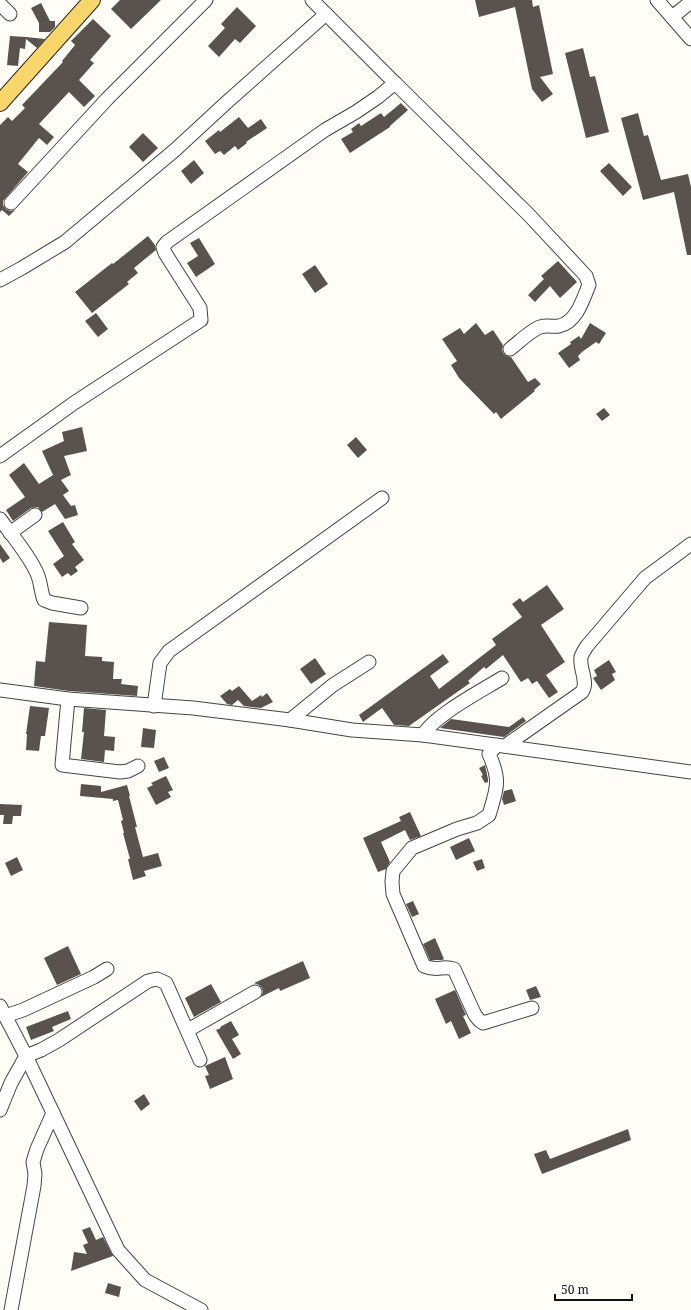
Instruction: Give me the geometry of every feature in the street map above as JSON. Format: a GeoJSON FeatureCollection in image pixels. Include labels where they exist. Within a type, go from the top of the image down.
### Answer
{"type":"FeatureCollection","features":[{"type":"Feature","properties":{"kind":"main road"},"geometry":{"type":"LineString","coordinates":[[0,103],[92,0]]}},
{"type":"Feature","properties":{"kind":"street"},"geometry":{"type":"LineString","coordinates":[[11,203],[107,99],[206,0]]}},
{"type":"Feature","properties":{"kind":"street"},"geometry":{"type":"LineString","coordinates":[[312,0],[529,215],[586,276],[589,285],[576,313],[567,322],[560,326],[542,326],[510,349]]}},
{"type":"Feature","properties":{"kind":"street"},"geometry":{"type":"LineString","coordinates":[[658,0],[691,40]]}},
{"type":"Feature","properties":{"kind":"street"},"geometry":{"type":"LineString","coordinates":[[672,17],[691,2]]}},
{"type":"Feature","properties":{"kind":"street"},"geometry":{"type":"LineString","coordinates":[[0,4],[10,14]]}},
{"type":"Feature","properties":{"kind":"street"},"geometry":{"type":"LineString","coordinates":[[0,280],[65,242],[175,150],[326,14]]}},
{"type":"Feature","properties":{"kind":"street"},"geometry":{"type":"LineString","coordinates":[[0,456],[74,403],[201,320],[200,308],[165,253],[163,247],[167,242],[325,130],[378,97],[395,83]]}},
{"type":"Feature","properties":{"kind":"street"},"geometry":{"type":"LineString","coordinates":[[154,706],[160,663],[169,651],[382,498]]}},
{"type":"Feature","properties":{"kind":"street"},"geometry":{"type":"LineString","coordinates":[[10,533],[35,515]]}},
{"type":"Feature","properties":{"kind":"street"},"geometry":{"type":"LineString","coordinates":[[0,519],[34,566],[44,600],[52,603],[81,608]]}},
{"type":"Feature","properties":{"kind":"street"},"geometry":{"type":"LineString","coordinates":[[532,1008],[483,1023],[474,1015],[454,969],[449,967],[432,970],[424,966],[393,894],[393,871],[412,848],[457,829],[477,823],[489,815],[498,783],[495,768],[489,754],[582,692],[585,688],[585,683],[581,668],[581,657],[587,646],[645,578],[691,544]]}},
{"type":"Feature","properties":{"kind":"street"},"geometry":{"type":"LineString","coordinates":[[290,720],[333,685],[369,662]]}},
{"type":"Feature","properties":{"kind":"street"},"geometry":{"type":"LineString","coordinates":[[423,735],[425,731],[443,715],[502,678]]}},
{"type":"Feature","properties":{"kind":"street"},"geometry":{"type":"LineString","coordinates":[[0,690],[68,700],[193,708],[290,720],[352,730],[423,735],[691,772]]}},
{"type":"Feature","properties":{"kind":"street"},"geometry":{"type":"LineString","coordinates":[[68,700],[62,765],[120,772],[128,771],[138,766]]}},
{"type":"Feature","properties":{"kind":"street"},"geometry":{"type":"LineString","coordinates":[[107,970],[23,1010],[2,1011],[26,1056],[118,1250],[145,1280],[201,1310]]}},
{"type":"Feature","properties":{"kind":"street"},"geometry":{"type":"LineString","coordinates":[[0,1110],[11,1084],[26,1056],[59,1040],[148,981],[157,979],[166,983],[200,1060]]}},
{"type":"Feature","properties":{"kind":"street"},"geometry":{"type":"LineString","coordinates":[[188,1030],[255,992]]}},
{"type":"Feature","properties":{"kind":"street"},"geometry":{"type":"LineString","coordinates":[[11,1310],[34,1186],[35,1174],[33,1162],[37,1149],[53,1113]]}},
{"type":"Feature","properties":{"kind":"building"},"geometry":{"type":"Polygon","coordinates":[[[120,0],[161,0],[131,29],[111,9],[120,0]]]}},
{"type":"Feature","properties":{"kind":"building"},"geometry":{"type":"Polygon","coordinates":[[[475,0],[532,0],[533,7],[539,5],[553,74],[540,77],[553,94],[542,102],[532,89],[515,7],[479,17],[475,0]]]}},
{"type":"Feature","properties":{"kind":"building"},"geometry":{"type":"Polygon","coordinates":[[[41,3],[50,21],[55,21],[55,27],[50,32],[39,32],[39,23],[31,8],[41,3]]]}},
{"type":"Feature","properties":{"kind":"building"},"geometry":{"type":"Polygon","coordinates":[[[237,7],[256,26],[240,43],[235,39],[219,57],[208,46],[225,28],[221,24],[237,7]]]}},
{"type":"Feature","properties":{"kind":"building"},"geometry":{"type":"Polygon","coordinates":[[[93,19],[111,36],[90,60],[94,63],[79,80],[95,96],[84,107],[69,92],[39,124],[54,137],[47,145],[39,138],[18,164],[28,172],[3,201],[3,205],[6,209],[10,211],[15,210],[9,216],[2,210],[0,212],[0,125],[8,117],[12,121],[25,108],[22,105],[63,62],[62,61],[75,45],[71,41],[93,19]]]}},
{"type":"Feature","properties":{"kind":"building"},"geometry":{"type":"Polygon","coordinates":[[[10,36],[45,39],[37,48],[26,39],[25,49],[20,48],[18,66],[7,65],[10,36]]]}},
{"type":"Feature","properties":{"kind":"building"},"geometry":{"type":"Polygon","coordinates":[[[583,48],[590,77],[595,76],[609,132],[586,138],[565,53],[583,48]]]}},
{"type":"Feature","properties":{"kind":"building"},"geometry":{"type":"Polygon","coordinates":[[[401,103],[408,110],[390,127],[350,153],[341,139],[353,132],[351,129],[359,123],[361,126],[381,113],[384,117],[401,103]]]}},
{"type":"Feature","properties":{"kind":"building"},"geometry":{"type":"Polygon","coordinates":[[[638,113],[644,136],[648,135],[661,180],[688,174],[691,187],[691,255],[687,255],[674,192],[643,200],[621,118],[638,113]]]}},
{"type":"Feature","properties":{"kind":"building"},"geometry":{"type":"Polygon","coordinates":[[[239,117],[248,128],[261,119],[267,128],[246,142],[247,143],[238,150],[235,146],[224,155],[220,151],[215,154],[205,141],[219,130],[220,132],[239,117]]]}},
{"type":"Feature","properties":{"kind":"building"},"geometry":{"type":"Polygon","coordinates":[[[143,133],[158,148],[143,162],[129,147],[143,133]]]}},
{"type":"Feature","properties":{"kind":"building"},"geometry":{"type":"Polygon","coordinates":[[[194,160],[204,173],[191,184],[181,171],[194,160]]]}},
{"type":"Feature","properties":{"kind":"building"},"geometry":{"type":"Polygon","coordinates":[[[609,163],[632,187],[623,196],[600,171],[609,163]]]}},
{"type":"Feature","properties":{"kind":"building"},"geometry":{"type":"Polygon","coordinates":[[[148,236],[155,245],[156,250],[134,268],[138,273],[127,282],[129,284],[92,313],[75,292],[148,236]]]}},
{"type":"Feature","properties":{"kind":"building"},"geometry":{"type":"Polygon","coordinates":[[[199,238],[215,264],[196,277],[187,263],[198,256],[190,243],[199,238]]]}},
{"type":"Feature","properties":{"kind":"building"},"geometry":{"type":"Polygon","coordinates":[[[558,261],[577,282],[560,298],[550,286],[535,302],[528,295],[544,279],[541,276],[558,261]]]}},
{"type":"Feature","properties":{"kind":"building"},"geometry":{"type":"Polygon","coordinates":[[[315,265],[328,284],[315,293],[302,274],[315,265]]]}},
{"type":"Feature","properties":{"kind":"building"},"geometry":{"type":"Polygon","coordinates":[[[96,313],[108,329],[98,337],[85,321],[96,313]]]}},
{"type":"Feature","properties":{"kind":"building"},"geometry":{"type":"Polygon","coordinates":[[[476,323],[485,335],[493,330],[503,345],[502,350],[504,354],[511,357],[528,382],[535,378],[541,384],[534,390],[535,391],[501,419],[496,412],[494,414],[459,378],[451,365],[457,361],[442,339],[460,328],[464,334],[476,323]]]}},
{"type":"Feature","properties":{"kind":"building"},"geometry":{"type":"Polygon","coordinates":[[[590,323],[606,333],[599,344],[596,342],[582,352],[578,356],[580,360],[569,368],[558,353],[579,336],[581,339],[590,323]]]}},
{"type":"Feature","properties":{"kind":"building"},"geometry":{"type":"Polygon","coordinates":[[[604,408],[610,415],[602,421],[596,414],[604,408]]]}},
{"type":"Feature","properties":{"kind":"building"},"geometry":{"type":"Polygon","coordinates":[[[82,427],[87,451],[64,456],[71,475],[61,480],[69,491],[63,495],[71,506],[75,505],[78,515],[65,519],[55,504],[42,512],[38,507],[31,508],[13,521],[6,510],[25,497],[9,475],[24,463],[39,484],[53,475],[42,451],[64,441],[62,432],[82,427]]]}},
{"type":"Feature","properties":{"kind":"building"},"geometry":{"type":"Polygon","coordinates":[[[356,437],[367,450],[358,458],[347,445],[356,437]]]}},
{"type":"Feature","properties":{"kind":"building"},"geometry":{"type":"Polygon","coordinates":[[[63,522],[75,542],[72,544],[84,560],[75,567],[78,571],[71,576],[68,573],[62,577],[53,564],[64,556],[48,531],[63,522]]]}},
{"type":"Feature","properties":{"kind":"building"},"geometry":{"type":"Polygon","coordinates":[[[0,544],[10,558],[3,563],[0,558],[0,544]]]}},
{"type":"Feature","properties":{"kind":"building"},"geometry":{"type":"Polygon","coordinates":[[[547,585],[564,609],[541,625],[565,662],[546,675],[558,692],[549,698],[537,681],[532,684],[528,678],[521,682],[503,655],[486,669],[484,667],[468,681],[470,683],[409,726],[394,725],[382,708],[363,722],[359,715],[443,654],[449,662],[430,676],[439,689],[496,645],[492,639],[522,617],[512,604],[520,598],[523,602],[547,585]]]}},
{"type":"Feature","properties":{"kind":"building"},"geometry":{"type":"Polygon","coordinates":[[[49,622],[87,625],[85,656],[102,657],[102,661],[114,662],[113,679],[122,679],[121,684],[138,686],[137,696],[69,691],[34,686],[36,661],[45,662],[49,622]]]}},
{"type":"Feature","properties":{"kind":"building"},"geometry":{"type":"Polygon","coordinates":[[[315,658],[326,674],[311,684],[300,669],[315,658]]]}},
{"type":"Feature","properties":{"kind":"building"},"geometry":{"type":"Polygon","coordinates":[[[609,660],[616,672],[612,674],[615,680],[601,690],[593,678],[597,676],[594,670],[609,660]]]}},
{"type":"Feature","properties":{"kind":"building"},"geometry":{"type":"Polygon","coordinates":[[[239,686],[252,701],[267,693],[273,702],[261,708],[244,706],[238,700],[232,705],[227,704],[220,696],[230,689],[232,691],[239,686]]]}},
{"type":"Feature","properties":{"kind":"building"},"geometry":{"type":"Polygon","coordinates":[[[30,706],[49,708],[45,736],[41,736],[39,751],[26,750],[26,734],[30,706]]]}},
{"type":"Feature","properties":{"kind":"building"},"geometry":{"type":"Polygon","coordinates":[[[84,708],[106,710],[104,736],[115,737],[114,751],[105,750],[104,762],[81,759],[84,732],[82,732],[84,708]]]}},
{"type":"Feature","properties":{"kind":"building"},"geometry":{"type":"Polygon","coordinates":[[[523,717],[526,721],[504,737],[440,728],[451,719],[509,727],[523,717]]]}},
{"type":"Feature","properties":{"kind":"building"},"geometry":{"type":"Polygon","coordinates":[[[143,728],[156,730],[154,748],[141,747],[143,728]]]}},
{"type":"Feature","properties":{"kind":"building"},"geometry":{"type":"Polygon","coordinates":[[[164,757],[169,768],[159,772],[154,761],[164,757]]]}},
{"type":"Feature","properties":{"kind":"building"},"geometry":{"type":"Polygon","coordinates":[[[485,765],[488,782],[485,783],[479,768],[485,765]]]}},
{"type":"Feature","properties":{"kind":"building"},"geometry":{"type":"Polygon","coordinates":[[[166,776],[173,790],[168,792],[171,797],[156,805],[147,788],[153,785],[151,783],[166,776]]]}},
{"type":"Feature","properties":{"kind":"building"},"geometry":{"type":"Polygon","coordinates":[[[81,784],[101,786],[101,792],[127,785],[137,827],[135,827],[143,857],[158,853],[162,866],[144,871],[146,876],[133,880],[128,859],[130,859],[121,821],[123,820],[118,800],[113,801],[113,799],[80,796],[81,784]]]}},
{"type":"Feature","properties":{"kind":"building"},"geometry":{"type":"Polygon","coordinates":[[[512,789],[516,801],[504,805],[502,799],[504,791],[512,789]]]}},
{"type":"Feature","properties":{"kind":"building"},"geometry":{"type":"Polygon","coordinates":[[[0,804],[22,805],[21,816],[13,816],[12,824],[3,824],[4,815],[0,815],[0,804]]]}},
{"type":"Feature","properties":{"kind":"building"},"geometry":{"type":"Polygon","coordinates":[[[410,812],[421,836],[410,840],[405,830],[381,842],[390,862],[386,869],[378,872],[363,838],[401,821],[399,817],[410,812]]]}},
{"type":"Feature","properties":{"kind":"building"},"geometry":{"type":"Polygon","coordinates":[[[469,838],[475,851],[456,860],[450,847],[469,838]]]}},
{"type":"Feature","properties":{"kind":"building"},"geometry":{"type":"Polygon","coordinates":[[[17,857],[23,870],[11,876],[5,863],[17,857]]]}},
{"type":"Feature","properties":{"kind":"building"},"geometry":{"type":"Polygon","coordinates":[[[482,859],[485,868],[477,871],[473,862],[482,859]]]}},
{"type":"Feature","properties":{"kind":"building"},"geometry":{"type":"Polygon","coordinates":[[[413,901],[419,914],[412,917],[406,904],[413,901]]]}},
{"type":"Feature","properties":{"kind":"building"},"geometry":{"type":"Polygon","coordinates":[[[435,938],[444,959],[442,960],[430,960],[423,944],[435,938]]]}},
{"type":"Feature","properties":{"kind":"building"},"geometry":{"type":"Polygon","coordinates":[[[68,946],[81,974],[57,985],[44,958],[68,946]]]}},
{"type":"Feature","properties":{"kind":"building"},"geometry":{"type":"Polygon","coordinates":[[[303,961],[310,978],[280,991],[279,988],[261,997],[263,992],[262,988],[254,983],[303,961]]]}},
{"type":"Feature","properties":{"kind":"building"},"geometry":{"type":"Polygon","coordinates":[[[211,984],[221,1002],[194,1017],[185,998],[211,984]]]}},
{"type":"Feature","properties":{"kind":"building"},"geometry":{"type":"Polygon","coordinates":[[[536,986],[541,997],[530,1000],[526,990],[536,986]]]}},
{"type":"Feature","properties":{"kind":"building"},"geometry":{"type":"Polygon","coordinates":[[[455,990],[466,1015],[463,1016],[471,1033],[459,1039],[451,1021],[446,1024],[435,999],[455,990]]]}},
{"type":"Feature","properties":{"kind":"building"},"geometry":{"type":"Polygon","coordinates":[[[68,1011],[71,1019],[52,1027],[54,1031],[31,1040],[26,1027],[68,1011]]]}},
{"type":"Feature","properties":{"kind":"building"},"geometry":{"type":"Polygon","coordinates":[[[231,1021],[239,1035],[232,1039],[241,1054],[233,1059],[216,1030],[231,1021]]]}},
{"type":"Feature","properties":{"kind":"building"},"geometry":{"type":"Polygon","coordinates":[[[225,1057],[233,1079],[210,1089],[205,1076],[209,1075],[205,1066],[225,1057]]]}},
{"type":"Feature","properties":{"kind":"building"},"geometry":{"type":"Polygon","coordinates":[[[144,1094],[150,1104],[141,1111],[134,1101],[144,1094]]]}},
{"type":"Feature","properties":{"kind":"building"},"geometry":{"type":"Polygon","coordinates":[[[628,1129],[631,1140],[542,1174],[534,1154],[546,1150],[550,1159],[628,1129]]]}},
{"type":"Feature","properties":{"kind":"building"},"geometry":{"type":"Polygon","coordinates":[[[90,1227],[96,1240],[103,1237],[113,1256],[71,1271],[74,1252],[87,1254],[83,1245],[88,1243],[82,1230],[90,1227]]]}},
{"type":"Feature","properties":{"kind":"building"},"geometry":{"type":"Polygon","coordinates":[[[108,1283],[121,1287],[119,1297],[105,1293],[108,1283]]]}}]}
